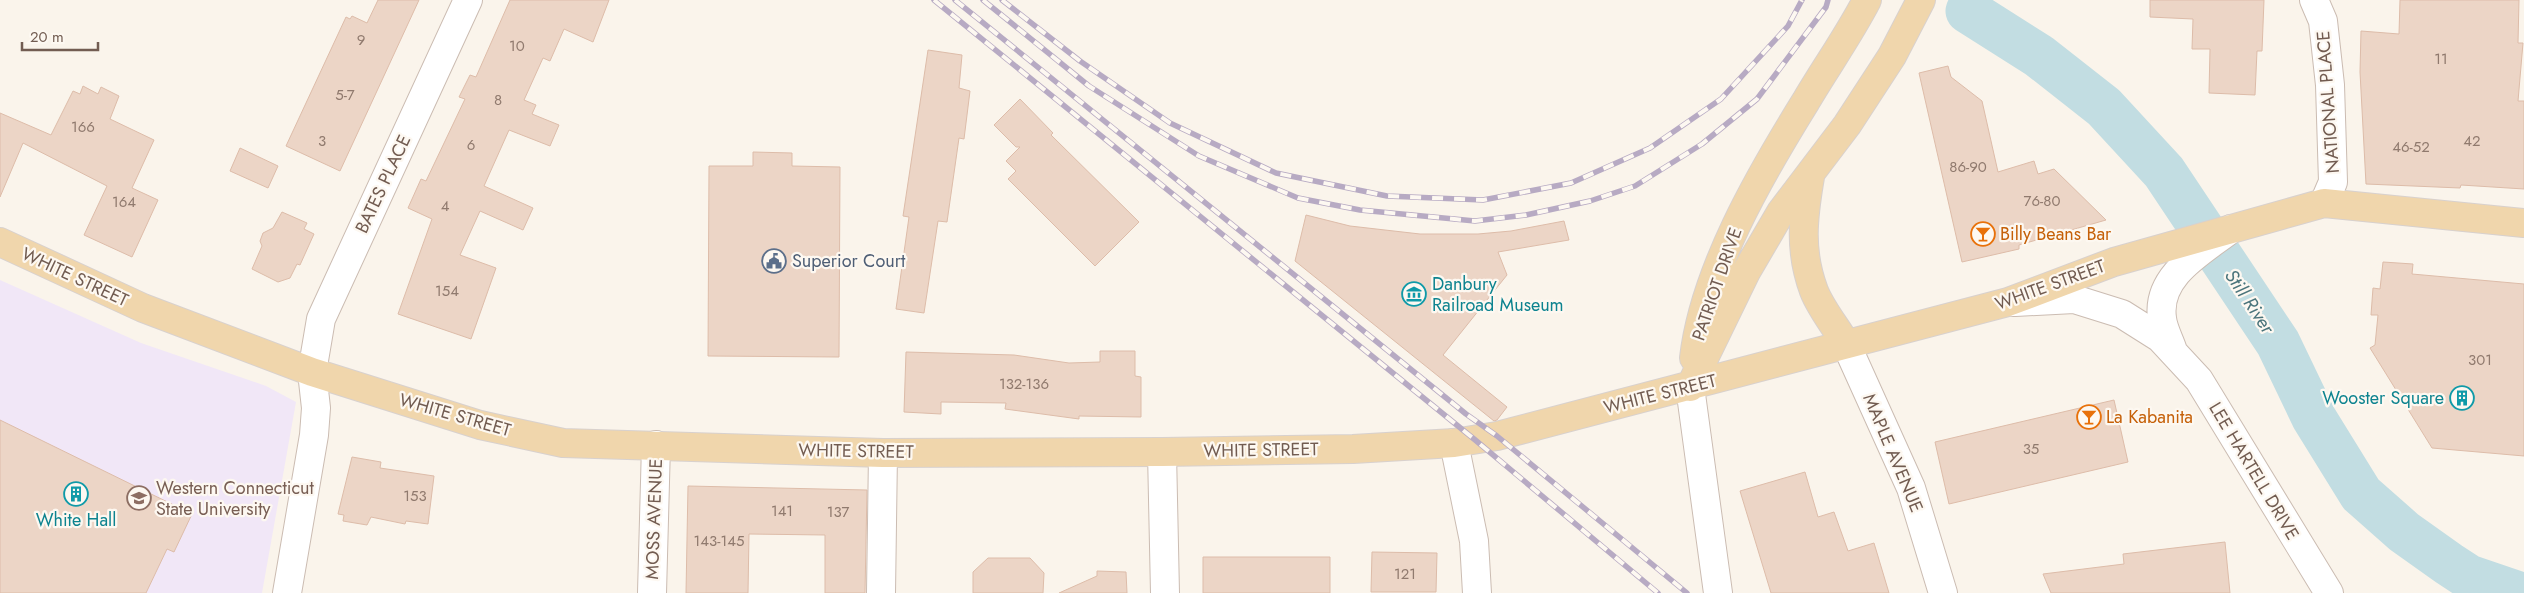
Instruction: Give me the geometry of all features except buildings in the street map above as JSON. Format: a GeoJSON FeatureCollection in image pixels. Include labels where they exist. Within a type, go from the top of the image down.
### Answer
{"type":"FeatureCollection","features":[{"type":"Feature","properties":{"kind":"main road","name":"PATRIOT DRIVE"},"geometry":{"type":"LineString","coordinates":[[1690,387],[1697,331],[1722,259],[1752,194],[1806,100],[1851,32],[1868,0]]}},
{"type":"Feature","properties":{"kind":"main road","name":"PATRIOT DRIVE"},"geometry":{"type":"LineString","coordinates":[[1690,387],[1746,272],[1781,212],[1847,125],[1892,56],[1921,0]]}},
{"type":"Feature","properties":{"kind":"main road","name":"PATRIOT DRIVE"},"geometry":{"type":"LineString","coordinates":[[1811,172],[1804,212],[1803,250],[1814,292],[1846,344]]}},
{"type":"Feature","properties":{"kind":"main road","name":"WHITE STREET"},"geometry":{"type":"LineString","coordinates":[[0,242],[143,308],[312,372],[480,426],[563,443],[883,453],[1162,452],[1353,449],[1454,443],[1496,436],[1690,387],[2008,302],[2114,262],[2240,226],[2292,214],[2324,203],[2524,223]]}},
{"type":"Feature","properties":{"kind":"street","name":"BATES PLACE"},"geometry":{"type":"LineString","coordinates":[[287,593],[314,435],[316,408],[312,372],[321,319],[468,0]]}},
{"type":"Feature","properties":{"kind":"street","name":"NATIONAL PLACE"},"geometry":{"type":"LineString","coordinates":[[2314,0],[2323,21],[2330,85],[2333,182],[2324,203]]}},
{"type":"Feature","properties":{"kind":"street","name":"LEE HARTELL DRIVE"},"geometry":{"type":"LineString","coordinates":[[2174,353],[2162,318],[2165,294],[2176,270],[2240,226]]}},
{"type":"Feature","properties":{"kind":"street","name":"LEE HARTELL DRIVE"},"geometry":{"type":"LineString","coordinates":[[2008,302],[2074,299],[2122,314],[2160,338],[2199,380],[2329,593]]}},
{"type":"Feature","properties":{"kind":"street","name":"MAPLE AVENUE"},"geometry":{"type":"LineString","coordinates":[[1846,344],[1911,488],[1943,593]]}},
{"type":"Feature","properties":{"kind":"street"},"geometry":{"type":"LineString","coordinates":[[1690,387],[1718,593]]}},
{"type":"Feature","properties":{"kind":"street"},"geometry":{"type":"LineString","coordinates":[[1454,443],[1474,541],[1477,593]]}},
{"type":"Feature","properties":{"kind":"street","name":"MOSS AVENUE"},"geometry":{"type":"LineString","coordinates":[[652,593],[656,445]]}},
{"type":"Feature","properties":{"kind":"street"},"geometry":{"type":"LineString","coordinates":[[1162,452],[1165,593]]}},
{"type":"Feature","properties":{"kind":"street"},"geometry":{"type":"LineString","coordinates":[[881,593],[883,453]]}},
{"type":"Feature","properties":{"kind":"shaded area","name":"Western Connecticut State University"},"geometry":{"type":"Polygon","coordinates":[[[0,280],[141,343],[266,386],[296,402],[262,593],[0,593],[0,280]]]}},
{"type":"Feature","properties":{"kind":"waterway","name":"Still River"},"geometry":{"type":"LineString","coordinates":[[1968,11],[2039,56],[2104,107],[2164,172],[2278,343],[2314,418],[2361,494],[2404,532],[2469,577],[2516,593]]}},
{"type":"Feature","properties":{"kind":"railway"},"geometry":{"type":"LineString","coordinates":[[934,0],[1474,439],[1658,593]]}},
{"type":"Feature","properties":{"kind":"railway"},"geometry":{"type":"LineString","coordinates":[[955,0],[1466,414],[1497,436],[1687,593]]}},
{"type":"Feature","properties":{"kind":"railway"},"geometry":{"type":"LineString","coordinates":[[983,0],[1089,86],[1199,156],[1298,198],[1360,210],[1475,221],[1526,215],[1590,201],[1635,186],[1702,144],[1757,99],[1826,7],[1828,0]]}},
{"type":"Feature","properties":{"kind":"railway"},"geometry":{"type":"LineString","coordinates":[[1002,0],[1080,61],[1170,123],[1276,173],[1387,196],[1483,200],[1571,183],[1650,148],[1721,99],[1788,26],[1802,0]]}},
{"type":"Feature","properties":{"kind":"place","name":"Billy Beans Bar"},"geometry":{"type":"Point","coordinates":[1983,234]}},
{"type":"Feature","properties":{"kind":"place","name":"Superior Court"},"geometry":{"type":"Point","coordinates":[774,261]}},
{"type":"Feature","properties":{"kind":"place","name":"Danbury Railroad Museum"},"geometry":{"type":"Point","coordinates":[1414,294]}},
{"type":"Feature","properties":{"kind":"place","name":"Wooster Square"},"geometry":{"type":"Point","coordinates":[2462,398]}},
{"type":"Feature","properties":{"kind":"place","name":"La Kabanita"},"geometry":{"type":"Point","coordinates":[2089,417]}},
{"type":"Feature","properties":{"kind":"place","name":"White Hall"},"geometry":{"type":"Point","coordinates":[76,494]}},
{"type":"Feature","properties":{"kind":"place","name":"Western Connecticut State University"},"geometry":{"type":"Point","coordinates":[139,498]}}]}
